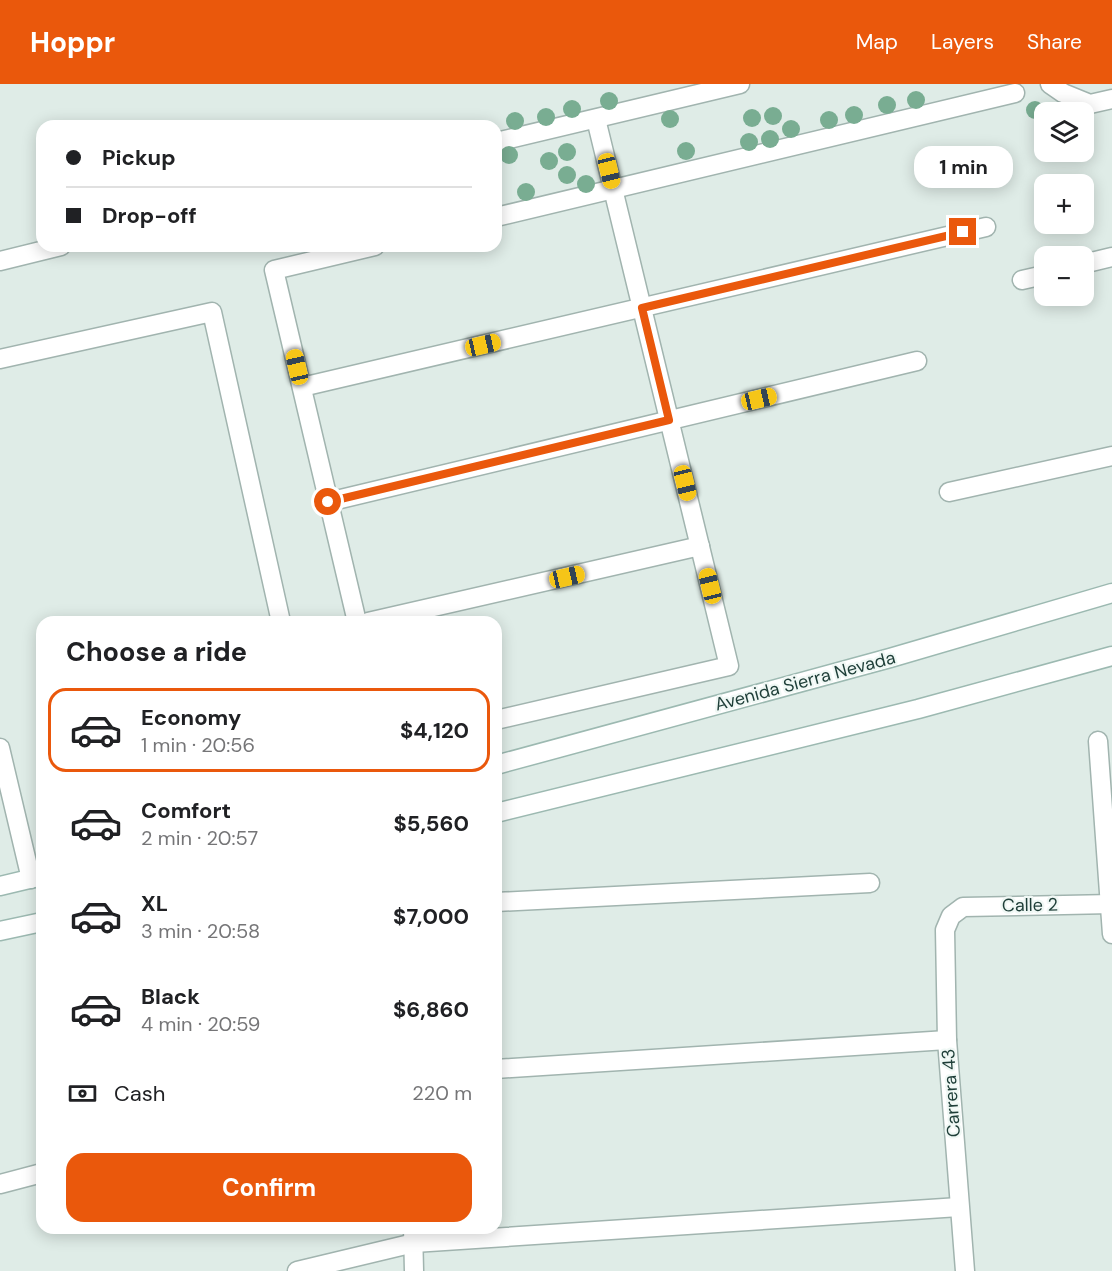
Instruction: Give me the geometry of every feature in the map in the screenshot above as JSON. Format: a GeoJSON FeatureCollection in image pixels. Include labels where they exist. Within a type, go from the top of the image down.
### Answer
{"type":"FeatureCollection","features":[{"type":"Feature","properties":{"kind":"street"},"geometry":{"type":"LineString","coordinates":[[502,141],[732,85]]}},
{"type":"Feature","properties":{"kind":"street"},"geometry":{"type":"LineString","coordinates":[[1060,87],[1090,104],[1112,99]]}},
{"type":"Feature","properties":{"kind":"street"},"geometry":{"type":"LineString","coordinates":[[502,216],[1015,93]]}},
{"type":"Feature","properties":{"kind":"street"},"geometry":{"type":"LineString","coordinates":[[502,719],[729,666],[596,119]]}},
{"type":"Feature","properties":{"kind":"street"},"geometry":{"type":"LineString","coordinates":[[302,387],[986,227]]}},
{"type":"Feature","properties":{"kind":"street"},"geometry":{"type":"LineString","coordinates":[[0,261],[37,252]]}},
{"type":"Feature","properties":{"kind":"street"},"geometry":{"type":"LineString","coordinates":[[350,252],[274,270],[356,616]]}},
{"type":"Feature","properties":{"kind":"street"},"geometry":{"type":"LineString","coordinates":[[1094,261],[1112,257]]}},
{"type":"Feature","properties":{"kind":"street"},"geometry":{"type":"LineString","coordinates":[[1022,280],[1034,277]]}},
{"type":"Feature","properties":{"kind":"street"},"geometry":{"type":"LineString","coordinates":[[0,359],[212,312],[280,616]]}},
{"type":"Feature","properties":{"kind":"street"},"geometry":{"type":"LineString","coordinates":[[328,502],[916,361]]}},
{"type":"Feature","properties":{"kind":"street"},"geometry":{"type":"LineString","coordinates":[[949,492],[1112,456]]}},
{"type":"Feature","properties":{"kind":"street"},"geometry":{"type":"LineString","coordinates":[[394,616],[700,546]]}},
{"type":"Feature","properties":{"kind":"street","name":"Avenida Sierra Nevada"},"geometry":{"type":"LineString","coordinates":[[502,763],[890,658],[1112,593]]}},
{"type":"Feature","properties":{"kind":"street"},"geometry":{"type":"LineString","coordinates":[[502,812],[918,709],[1112,656]]}},
{"type":"Feature","properties":{"kind":"street"},"geometry":{"type":"LineString","coordinates":[[1098,741],[1112,934]]}},
{"type":"Feature","properties":{"kind":"street"},"geometry":{"type":"LineString","coordinates":[[0,748],[36,874]]}},
{"type":"Feature","properties":{"kind":"street"},"geometry":{"type":"LineString","coordinates":[[0,886],[36,878]]}},
{"type":"Feature","properties":{"kind":"street"},"geometry":{"type":"LineString","coordinates":[[502,902],[870,883]]}},
{"type":"Feature","properties":{"kind":"street","name":"Calle 2"},"geometry":{"type":"LineString","coordinates":[[951,916],[963,907],[1111,904]]}},
{"type":"Feature","properties":{"kind":"street","name":"Carrera 43"},"geometry":{"type":"LineString","coordinates":[[951,916],[945,930],[947,1040],[965,1271]]}},
{"type":"Feature","properties":{"kind":"street"},"geometry":{"type":"LineString","coordinates":[[0,932],[36,923]]}},
{"type":"Feature","properties":{"kind":"street"},"geometry":{"type":"LineString","coordinates":[[502,1069],[947,1040]]}},
{"type":"Feature","properties":{"kind":"street"},"geometry":{"type":"LineString","coordinates":[[0,1184],[36,1175]]}},
{"type":"Feature","properties":{"kind":"street"},"geometry":{"type":"LineString","coordinates":[[502,1231],[959,1207]]}},
{"type":"Feature","properties":{"kind":"street"},"geometry":{"type":"LineString","coordinates":[[297,1271],[413,1236],[451,1234]]}},
{"type":"Feature","properties":{"kind":"street"},"geometry":{"type":"LineString","coordinates":[[413,1236],[414,1271]]}},
{"type":"Feature","properties":{"kind":"route"},"geometry":{"type":"LineString","coordinates":[[328,502],[669,420],[642,308],[963,232]]}}]}
